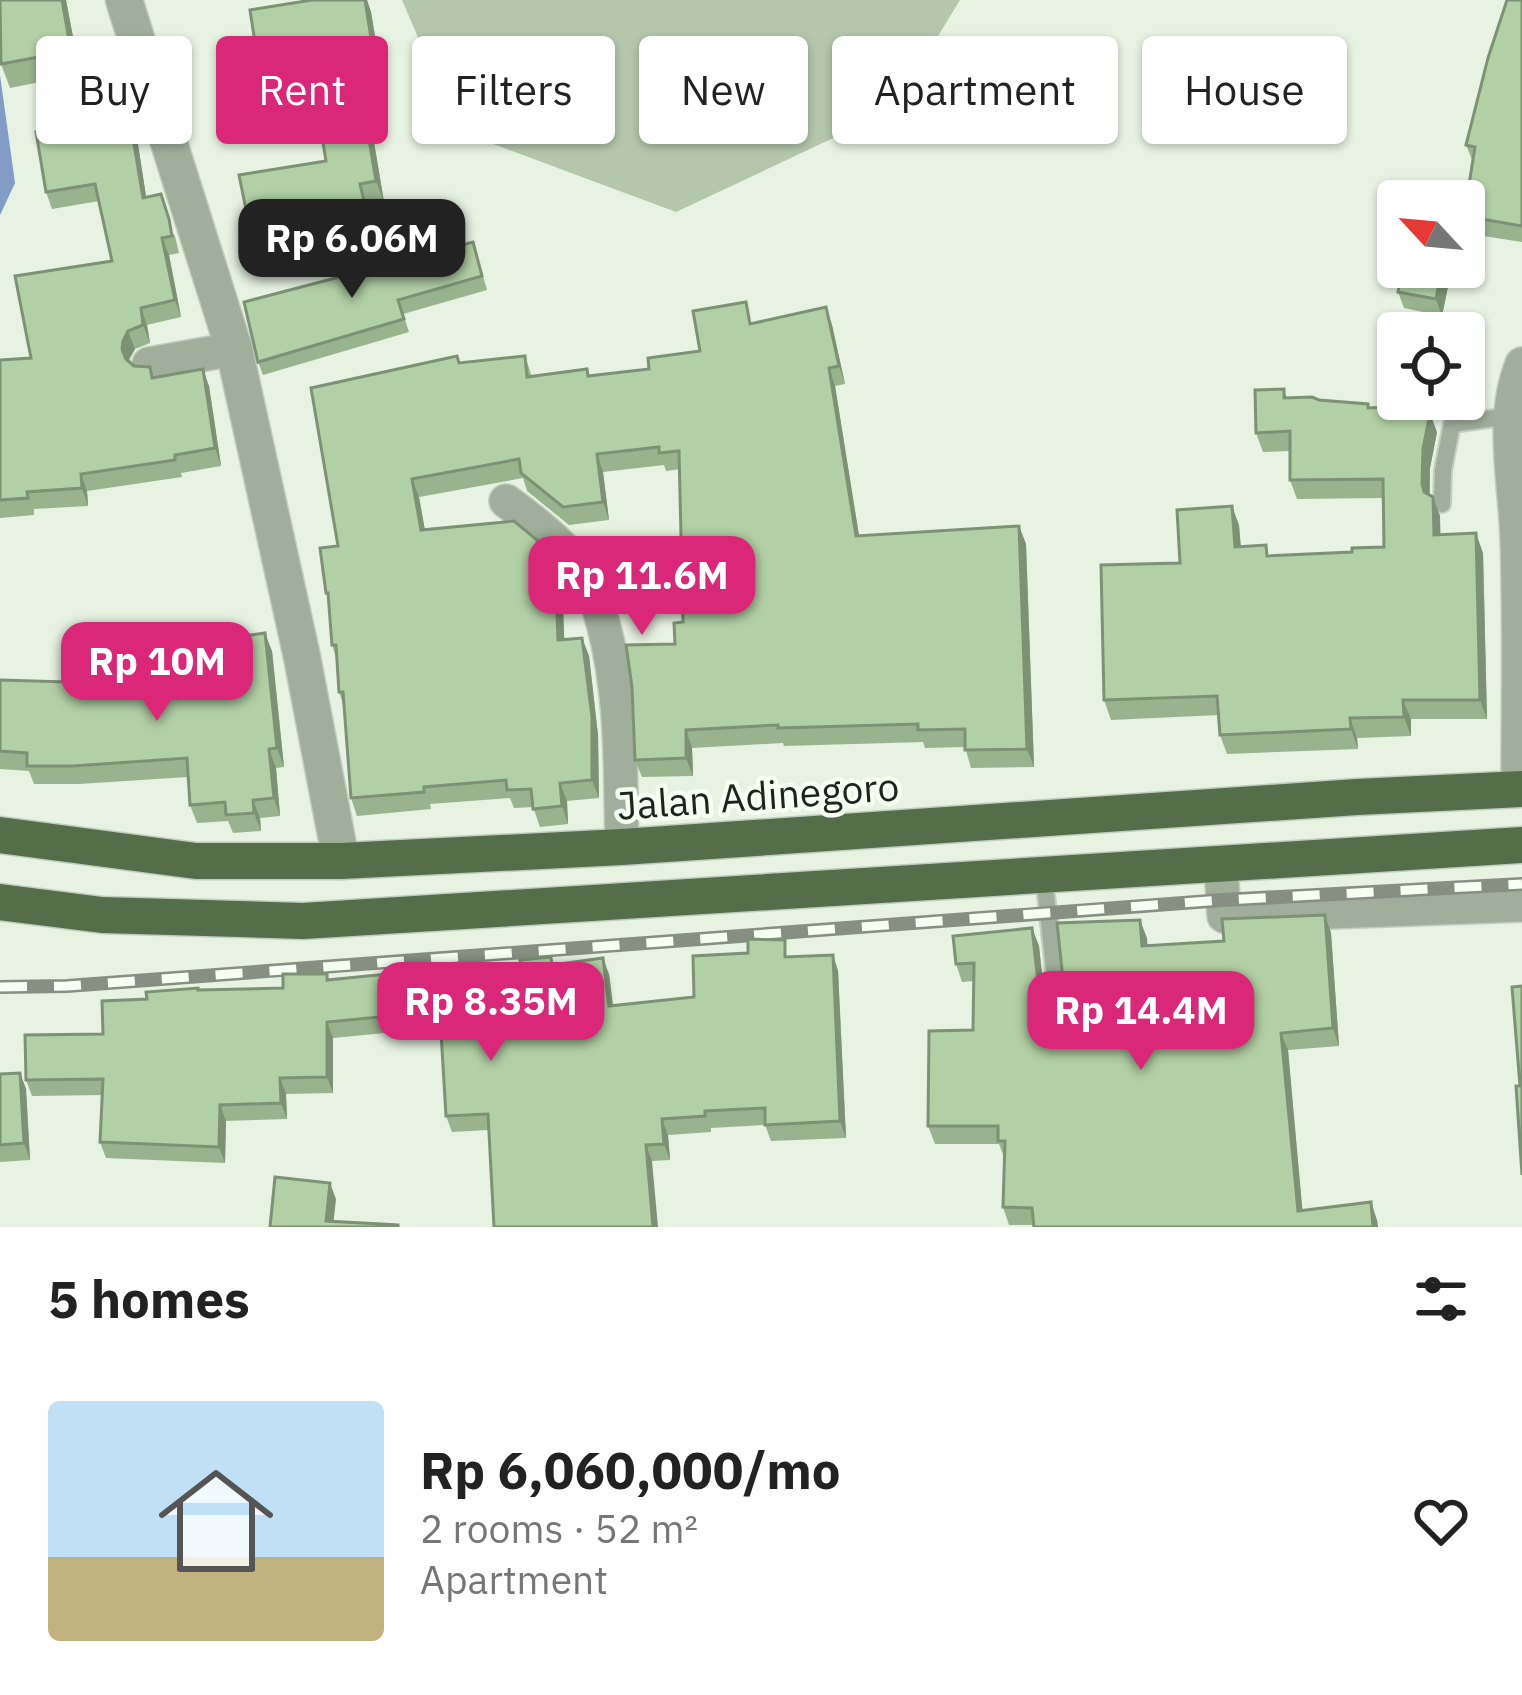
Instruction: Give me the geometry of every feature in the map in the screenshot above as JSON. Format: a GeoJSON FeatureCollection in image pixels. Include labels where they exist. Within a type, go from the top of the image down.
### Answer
{"type":"FeatureCollection","features":[{"type":"Feature","properties":{"kind":"highway","name":"Jalan Adinegoro"},"geometry":{"type":"LineString","coordinates":[[0,835],[196,861],[341,861],[1520,789]]}},
{"type":"Feature","properties":{"kind":"highway"},"geometry":{"type":"LineString","coordinates":[[1357,797],[1360,854]]}},
{"type":"Feature","properties":{"kind":"highway"},"geometry":{"type":"LineString","coordinates":[[0,902],[101,915],[303,921],[1522,845]]}},
{"type":"Feature","properties":{"kind":"street"},"geometry":{"type":"LineString","coordinates":[[124,0],[235,349],[341,861]]}},
{"type":"Feature","properties":{"kind":"street"},"geometry":{"type":"LineString","coordinates":[[148,364],[235,349]]}},
{"type":"Feature","properties":{"kind":"street"},"geometry":{"type":"LineString","coordinates":[[1520,789],[1517,542],[1510,416],[1522,364]]}},
{"type":"Feature","properties":{"kind":"street"},"geometry":{"type":"LineString","coordinates":[[506,501],[547,533],[593,587],[614,665],[622,847]]}},
{"type":"Feature","properties":{"kind":"street"},"geometry":{"type":"LineString","coordinates":[[1221,866],[1223,916],[1522,905]]}},
{"type":"Feature","properties":{"kind":"lane"},"geometry":{"type":"LineString","coordinates":[[1442,504],[1445,422],[1510,416]]}},
{"type":"Feature","properties":{"kind":"lane"},"geometry":{"type":"LineString","coordinates":[[1044,876],[1057,997]]}},
{"type":"Feature","properties":{"kind":"green space"},"geometry":{"type":"Polygon","coordinates":[[[402,0],[960,0],[938,36],[832,36],[832,139],[676,212],[493,144],[615,144],[615,36],[417,36],[402,0]]]}},
{"type":"Feature","properties":{"kind":"water"},"geometry":{"type":"Polygon","coordinates":[[[0,75],[15,183],[0,215],[0,75]]]}},
{"type":"Feature","properties":{"kind":"building"},"geometry":{"type":"Polygon","coordinates":[[[0,0],[62,0],[68,36],[36,36],[36,58],[1,64],[0,0]]]}},
{"type":"Feature","properties":{"kind":"building"},"geometry":{"type":"Polygon","coordinates":[[[312,0],[365,0],[371,36],[254,36],[250,10],[312,0]]]}},
{"type":"Feature","properties":{"kind":"building"},"geometry":{"type":"Polygon","coordinates":[[[1507,0],[1522,0],[1522,226],[1485,220],[1485,180],[1470,180],[1475,147],[1466,145],[1507,0]]]}},
{"type":"Feature","properties":{"kind":"building"},"geometry":{"type":"Polygon","coordinates":[[[38,144],[134,144],[143,198],[161,194],[169,219],[172,236],[162,238],[175,300],[141,308],[143,325],[128,331],[122,349],[134,366],[150,367],[152,378],[203,369],[215,448],[175,455],[175,460],[81,474],[82,488],[27,492],[28,498],[0,500],[0,360],[31,358],[15,276],[112,261],[95,184],[46,192],[38,144]]]}},
{"type":"Feature","properties":{"kind":"building"},"geometry":{"type":"Polygon","coordinates":[[[323,144],[370,144],[376,181],[360,184],[368,219],[252,239],[239,175],[326,161],[323,144]]]}},
{"type":"Feature","properties":{"kind":"building"},"geometry":{"type":"Polygon","coordinates":[[[473,242],[482,276],[398,300],[404,319],[258,362],[244,302],[473,242]]]}},
{"type":"Feature","properties":{"kind":"building"},"geometry":{"type":"Polygon","coordinates":[[[1399,288],[1438,288],[1436,299],[1398,292],[1399,288]]]}},
{"type":"Feature","properties":{"kind":"building"},"geometry":{"type":"Polygon","coordinates":[[[746,302],[750,324],[826,307],[839,366],[829,368],[856,536],[1019,526],[1027,749],[965,750],[965,729],[918,730],[918,724],[778,725],[686,730],[686,758],[635,760],[626,645],[675,644],[674,623],[683,622],[679,451],[659,453],[659,447],[597,454],[603,502],[563,507],[521,473],[519,459],[412,479],[421,530],[514,521],[537,540],[541,588],[556,588],[558,640],[582,638],[592,717],[592,780],[560,783],[562,806],[533,809],[531,789],[507,790],[506,780],[351,798],[343,692],[339,692],[320,548],[338,546],[311,388],[457,356],[459,363],[525,356],[527,377],[587,369],[588,376],[649,369],[648,358],[700,351],[693,311],[746,302]]]}},
{"type":"Feature","properties":{"kind":"building"},"geometry":{"type":"Polygon","coordinates":[[[1284,389],[1284,398],[1368,404],[1368,408],[1377,408],[1377,420],[1429,420],[1422,484],[1424,492],[1433,497],[1434,535],[1476,533],[1480,700],[1403,700],[1404,717],[1350,718],[1351,729],[1220,735],[1217,696],[1104,700],[1101,565],[1180,563],[1177,510],[1232,506],[1235,547],[1266,545],[1267,556],[1384,547],[1383,479],[1290,480],[1290,431],[1256,433],[1255,390],[1284,389]]]}},
{"type":"Feature","properties":{"kind":"building"},"geometry":{"type":"Polygon","coordinates":[[[265,633],[277,748],[269,749],[274,798],[253,800],[254,813],[226,815],[225,802],[190,805],[187,758],[27,766],[27,753],[0,751],[0,680],[68,682],[225,669],[231,667],[228,638],[265,633]]]}},
{"type":"Feature","properties":{"kind":"building"},"geometry":{"type":"Polygon","coordinates":[[[1325,915],[1333,1028],[1281,1033],[1298,1211],[1371,1202],[1373,1227],[1034,1227],[1032,1208],[1003,1207],[1005,1141],[998,1141],[998,1126],[928,1126],[929,1031],[973,1030],[974,963],[956,964],[953,936],[1032,928],[1038,982],[1051,992],[1059,989],[1063,979],[1057,923],[1140,920],[1142,946],[1224,941],[1222,919],[1325,915]]]}},
{"type":"Feature","properties":{"kind":"building"},"geometry":{"type":"Polygon","coordinates":[[[748,939],[785,940],[785,957],[833,955],[840,1121],[765,1125],[765,1108],[662,1119],[664,1144],[646,1145],[653,1227],[494,1227],[488,1114],[446,1116],[440,1015],[327,1022],[327,1077],[280,1078],[281,1103],[220,1105],[219,1147],[100,1142],[103,1079],[26,1080],[25,1035],[103,1034],[102,1001],[147,999],[146,992],[283,988],[283,974],[327,974],[327,980],[398,970],[521,968],[520,960],[551,957],[552,965],[603,958],[609,1006],[694,997],[693,956],[748,953],[748,939]]]}},
{"type":"Feature","properties":{"kind":"building"},"geometry":{"type":"Polygon","coordinates":[[[1522,986],[1522,1175],[1512,987],[1522,986]]]}},
{"type":"Feature","properties":{"kind":"building"},"geometry":{"type":"Polygon","coordinates":[[[20,1073],[24,1143],[0,1145],[0,1074],[20,1073]]]}},
{"type":"Feature","properties":{"kind":"building"},"geometry":{"type":"Polygon","coordinates":[[[275,1177],[330,1183],[326,1221],[398,1227],[270,1227],[275,1177]]]}},
{"type":"Feature","properties":{"kind":"railway"},"geometry":{"type":"LineString","coordinates":[[0,987],[67,986],[1223,900],[1522,884]]}}]}
